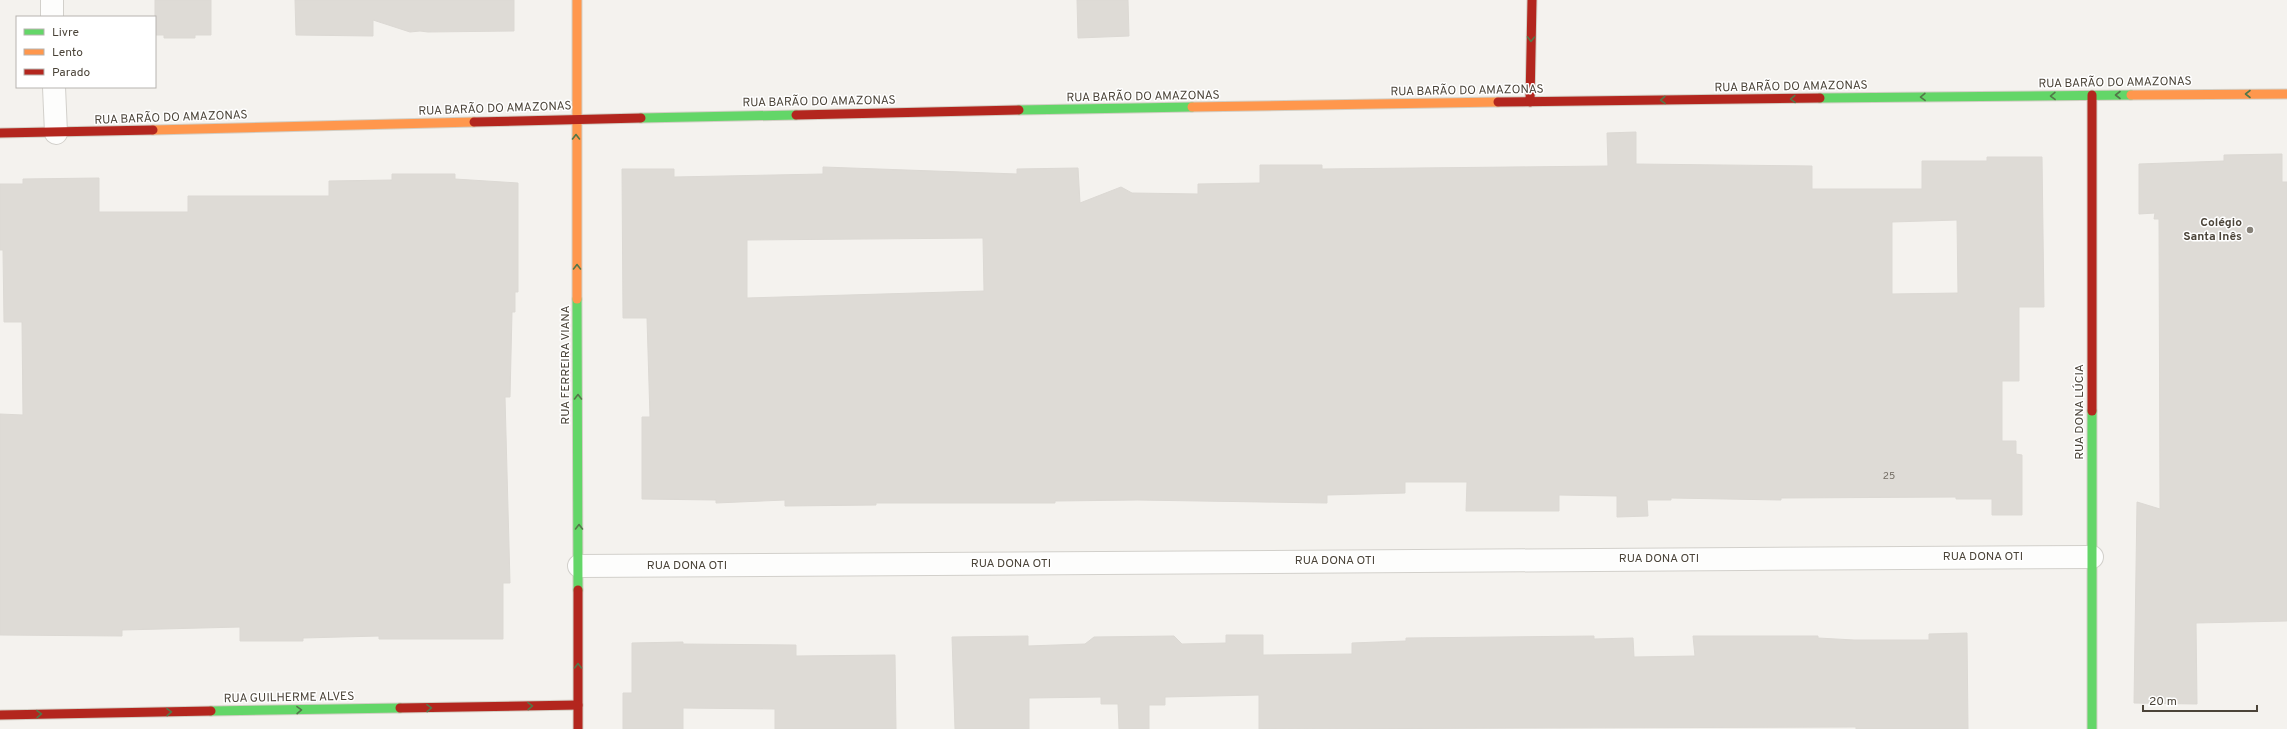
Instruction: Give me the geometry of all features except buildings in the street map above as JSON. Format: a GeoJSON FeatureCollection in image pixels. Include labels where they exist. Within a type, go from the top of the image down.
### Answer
{"type":"FeatureCollection","features":[{"type":"Feature","properties":{"kind":"street"},"geometry":{"type":"LineString","coordinates":[[52,0],[52,16]]}},
{"type":"Feature","properties":{"kind":"street","name":"RUA FERREIRA VIANA"},"geometry":{"type":"LineString","coordinates":[[577,0],[576,118],[579,566],[578,729]]}},
{"type":"Feature","properties":{"kind":"street"},"geometry":{"type":"LineString","coordinates":[[1530,102],[1532,0]]}},
{"type":"Feature","properties":{"kind":"street"},"geometry":{"type":"LineString","coordinates":[[54,88],[56,133]]}},
{"type":"Feature","properties":{"kind":"street","name":"RUA BARÃO DO AMAZONAS"},"geometry":{"type":"LineString","coordinates":[[0,133],[56,133],[576,118],[1530,102],[2287,94]]}},
{"type":"Feature","properties":{"kind":"street","name":"RUA DONA LÚCIA"},"geometry":{"type":"LineString","coordinates":[[2092,95],[2092,729]]}},
{"type":"Feature","properties":{"kind":"street","name":"RUA DONA OTI"},"geometry":{"type":"LineString","coordinates":[[579,566],[2092,557]]}},
{"type":"Feature","properties":{"kind":"street","name":"RUA GUILHERME ALVES"},"geometry":{"type":"LineString","coordinates":[[0,715],[578,706]]}},
{"type":"Feature","properties":{"kind":"traffic: fast"},"geometry":{"type":"LineString","coordinates":[[1820,98],[2131,95]]}},
{"type":"Feature","properties":{"kind":"traffic: fast"},"geometry":{"type":"LineString","coordinates":[[1019,110],[1192,107]]}},
{"type":"Feature","properties":{"kind":"traffic: fast"},"geometry":{"type":"LineString","coordinates":[[641,118],[796,115]]}},
{"type":"Feature","properties":{"kind":"traffic: fast"},"geometry":{"type":"LineString","coordinates":[[577,299],[578,590]]}},
{"type":"Feature","properties":{"kind":"traffic: fast"},"geometry":{"type":"LineString","coordinates":[[2092,411],[2092,729]]}},
{"type":"Feature","properties":{"kind":"traffic: fast"},"geometry":{"type":"LineString","coordinates":[[211,711],[400,708]]}},
{"type":"Feature","properties":{"kind":"traffic: slow"},"geometry":{"type":"LineString","coordinates":[[577,0],[577,299]]}},
{"type":"Feature","properties":{"kind":"traffic: slow"},"geometry":{"type":"LineString","coordinates":[[2131,95],[2287,94]]}},
{"type":"Feature","properties":{"kind":"traffic: slow"},"geometry":{"type":"LineString","coordinates":[[1192,107],[1498,102]]}},
{"type":"Feature","properties":{"kind":"traffic: slow"},"geometry":{"type":"LineString","coordinates":[[153,130],[474,122]]}},
{"type":"Feature","properties":{"kind":"traffic: jam"},"geometry":{"type":"LineString","coordinates":[[1530,102],[1532,0]]}},
{"type":"Feature","properties":{"kind":"traffic: jam"},"geometry":{"type":"LineString","coordinates":[[2092,95],[2092,411]]}},
{"type":"Feature","properties":{"kind":"traffic: jam"},"geometry":{"type":"LineString","coordinates":[[1498,102],[1820,98]]}},
{"type":"Feature","properties":{"kind":"traffic: jam"},"geometry":{"type":"LineString","coordinates":[[796,115],[1019,110]]}},
{"type":"Feature","properties":{"kind":"traffic: jam"},"geometry":{"type":"LineString","coordinates":[[474,122],[641,118]]}},
{"type":"Feature","properties":{"kind":"traffic: jam"},"geometry":{"type":"LineString","coordinates":[[0,133],[153,130]]}},
{"type":"Feature","properties":{"kind":"traffic: jam"},"geometry":{"type":"LineString","coordinates":[[578,590],[578,729]]}},
{"type":"Feature","properties":{"kind":"traffic: jam"},"geometry":{"type":"LineString","coordinates":[[400,708],[578,705]]}},
{"type":"Feature","properties":{"kind":"traffic: jam"},"geometry":{"type":"LineString","coordinates":[[0,715],[211,711]]}},
{"type":"Feature","properties":{"kind":"place","name":"Colégio Santa Inês"},"geometry":{"type":"Point","coordinates":[2250,230]}}]}
